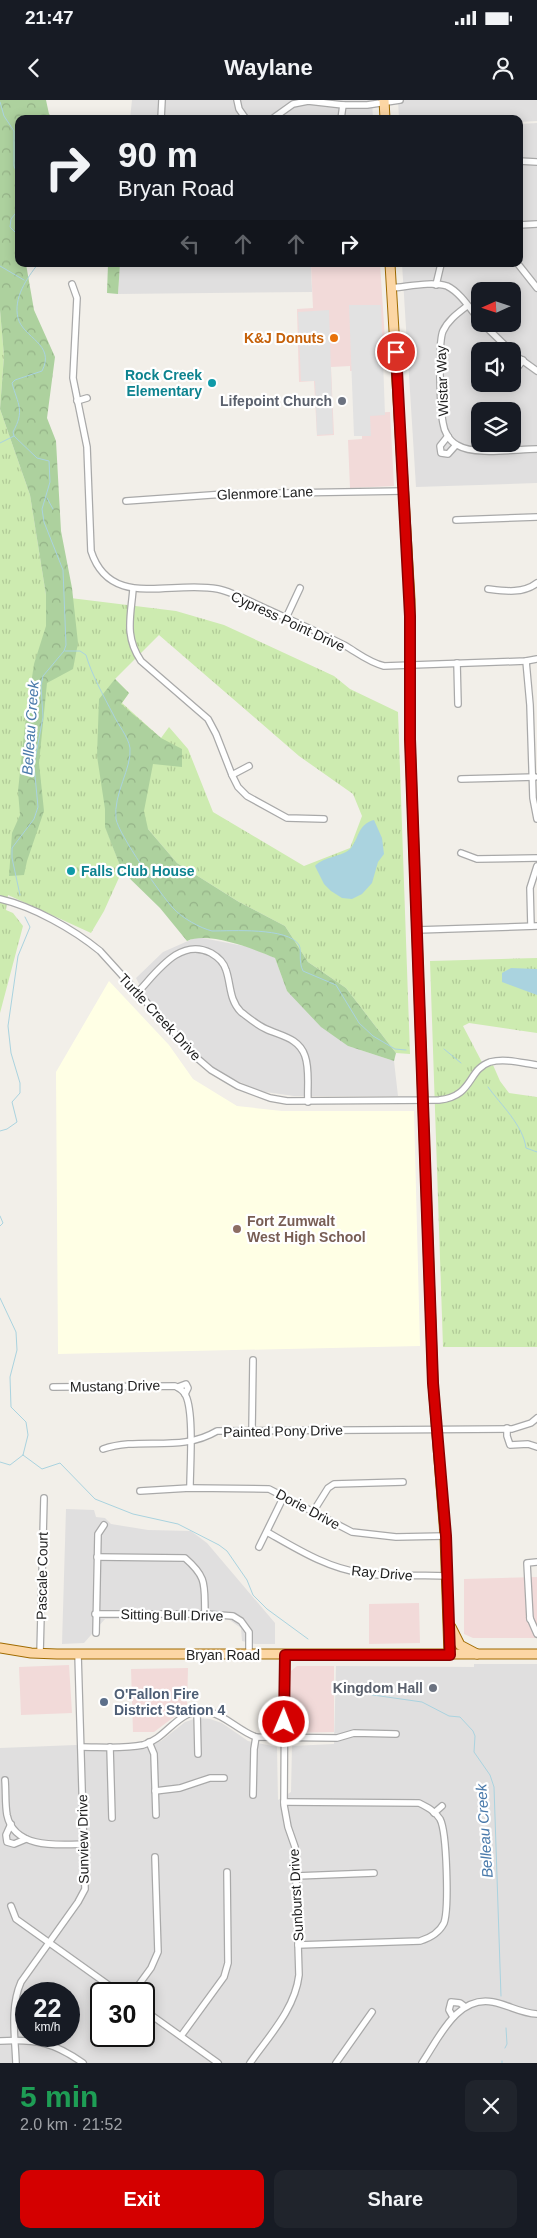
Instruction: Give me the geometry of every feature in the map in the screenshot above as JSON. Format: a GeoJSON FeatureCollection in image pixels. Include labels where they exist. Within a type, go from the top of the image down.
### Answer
{"type":"FeatureCollection","features":[{"type":"Feature","properties":{"kind":"main road"},"geometry":{"type":"LineString","coordinates":[[384,102],[385,115]]}},
{"type":"Feature","properties":{"kind":"main road"},"geometry":{"type":"LineString","coordinates":[[390,267],[404,491],[411,665],[410,739],[436,1428],[446,1536],[450,1655]]}},
{"type":"Feature","properties":{"kind":"main road"},"geometry":{"type":"LineString","coordinates":[[448,1622],[460,1644],[478,1654]]}},
{"type":"Feature","properties":{"kind":"main road","name":"Bryan Road"},"geometry":{"type":"LineString","coordinates":[[0,1648],[40,1654],[537,1654]]}},
{"type":"Feature","properties":{"kind":"street"},"geometry":{"type":"LineString","coordinates":[[161,115],[162,100]]}},
{"type":"Feature","properties":{"kind":"street"},"geometry":{"type":"LineString","coordinates":[[236,100],[243,115]]}},
{"type":"Feature","properties":{"kind":"street"},"geometry":{"type":"LineString","coordinates":[[278,115],[293,104],[301,102],[326,102],[343,106],[400,100]]}},
{"type":"Feature","properties":{"kind":"street"},"geometry":{"type":"LineString","coordinates":[[342,115],[343,106]]}},
{"type":"Feature","properties":{"kind":"street"},"geometry":{"type":"LineString","coordinates":[[523,161],[537,162]]}},
{"type":"Feature","properties":{"kind":"street"},"geometry":{"type":"LineString","coordinates":[[523,225],[537,224]]}},
{"type":"Feature","properties":{"kind":"street"},"geometry":{"type":"LineString","coordinates":[[436,285],[439,267]]}},
{"type":"Feature","properties":{"kind":"street"},"geometry":{"type":"LineString","coordinates":[[520,267],[537,288]]}},
{"type":"Feature","properties":{"kind":"street","name":"Cypress Point Drive"},"geometry":{"type":"LineString","coordinates":[[72,284],[77,298],[72,378],[87,447],[91,551],[96,566],[106,578],[119,585],[133,589],[182,586],[218,589],[286,618],[344,646],[370,662],[387,667],[526,661],[537,658]]}},
{"type":"Feature","properties":{"kind":"street"},"geometry":{"type":"LineString","coordinates":[[391,288],[447,286],[453,290],[471,311]]}},
{"type":"Feature","properties":{"kind":"street","name":"Wistar Way"},"geometry":{"type":"LineString","coordinates":[[467,306],[443,330],[439,346],[442,423],[448,436],[456,445],[478,450],[537,449]]}},
{"type":"Feature","properties":{"kind":"street"},"geometry":{"type":"LineString","coordinates":[[491,332],[501,342]]}},
{"type":"Feature","properties":{"kind":"street"},"geometry":{"type":"LineString","coordinates":[[521,363],[523,360],[537,371]]}},
{"type":"Feature","properties":{"kind":"street"},"geometry":{"type":"LineString","coordinates":[[77,401],[87,398]]}},
{"type":"Feature","properties":{"kind":"street","name":"Wistar Way"},"geometry":{"type":"LineString","coordinates":[[448,436],[440,446],[441,453],[448,454],[456,445]]}},
{"type":"Feature","properties":{"kind":"street","name":"Glenmore Lane"},"geometry":{"type":"LineString","coordinates":[[126,501],[225,494],[404,491]]}},
{"type":"Feature","properties":{"kind":"street"},"geometry":{"type":"LineString","coordinates":[[456,520],[537,517]]}},
{"type":"Feature","properties":{"kind":"street"},"geometry":{"type":"LineString","coordinates":[[488,589],[527,589],[537,583]]}},
{"type":"Feature","properties":{"kind":"street"},"geometry":{"type":"LineString","coordinates":[[286,618],[300,588]]}},
{"type":"Feature","properties":{"kind":"street"},"geometry":{"type":"LineString","coordinates":[[133,589],[130,638],[134,650],[141,661],[208,719],[238,787],[247,796],[280,816],[295,820],[324,819]]}},
{"type":"Feature","properties":{"kind":"street"},"geometry":{"type":"LineString","coordinates":[[526,661],[535,777],[533,798],[537,819]]}},
{"type":"Feature","properties":{"kind":"street"},"geometry":{"type":"LineString","coordinates":[[457,663],[458,704]]}},
{"type":"Feature","properties":{"kind":"street"},"geometry":{"type":"LineString","coordinates":[[232,775],[250,766]]}},
{"type":"Feature","properties":{"kind":"street"},"geometry":{"type":"LineString","coordinates":[[461,779],[535,777]]}},
{"type":"Feature","properties":{"kind":"street"},"geometry":{"type":"LineString","coordinates":[[462,853],[477,859],[537,858]]}},
{"type":"Feature","properties":{"kind":"street"},"geometry":{"type":"LineString","coordinates":[[417,930],[534,926],[530,888],[537,866]]}},
{"type":"Feature","properties":{"kind":"street","name":"Turtle Creek Drive"},"geometry":{"type":"LineString","coordinates":[[0,899],[16,903],[82,936],[100,950],[196,1058],[229,1081],[270,1098],[308,1102],[439,1100],[455,1097],[465,1090],[485,1064],[513,1061],[537,1065]]}},
{"type":"Feature","properties":{"kind":"street"},"geometry":{"type":"LineString","coordinates":[[138,992],[177,954],[185,950],[197,948],[216,955],[226,968],[231,995],[239,1010],[265,1028],[288,1037],[302,1050],[307,1064],[308,1102]]}},
{"type":"Feature","properties":{"kind":"street"},"geometry":{"type":"LineString","coordinates":[[252,1430],[253,1360]]}},
{"type":"Feature","properties":{"kind":"street","name":"Mustang Drive"},"geometry":{"type":"LineString","coordinates":[[52,1387],[178,1387],[185,1394],[188,1404],[191,1443],[190,1488]]}},
{"type":"Feature","properties":{"kind":"street","name":"Painted Pony Drive"},"geometry":{"type":"LineString","coordinates":[[103,1449],[117,1444],[191,1443],[204,1439],[217,1431],[507,1428],[522,1427],[537,1418]]}},
{"type":"Feature","properties":{"kind":"street"},"geometry":{"type":"LineString","coordinates":[[507,1428],[510,1445],[528,1444],[537,1448]]}},
{"type":"Feature","properties":{"kind":"street"},"geometry":{"type":"LineString","coordinates":[[312,1512],[328,1488],[334,1484],[403,1482]]}},
{"type":"Feature","properties":{"kind":"street","name":"Dorie Drive"},"geometry":{"type":"LineString","coordinates":[[140,1491],[190,1488],[269,1489],[352,1532],[396,1537],[446,1536]]}},
{"type":"Feature","properties":{"kind":"street"},"geometry":{"type":"LineString","coordinates":[[259,1547],[284,1496]]}},
{"type":"Feature","properties":{"kind":"street","name":"Pascale Court"},"geometry":{"type":"LineString","coordinates":[[40,1654],[44,1498]]}},
{"type":"Feature","properties":{"kind":"street"},"geometry":{"type":"LineString","coordinates":[[96,1632],[98,1534],[104,1525]]}},
{"type":"Feature","properties":{"kind":"street","name":"Ray Drive"},"geometry":{"type":"LineString","coordinates":[[266,1532],[304,1553],[346,1570],[372,1574],[447,1576]]}},
{"type":"Feature","properties":{"kind":"street"},"geometry":{"type":"LineString","coordinates":[[97,1557],[184,1558],[194,1566],[204,1581],[205,1614]]}},
{"type":"Feature","properties":{"kind":"street"},"geometry":{"type":"LineString","coordinates":[[520,1564],[537,1562]]}},
{"type":"Feature","properties":{"kind":"street"},"geometry":{"type":"LineString","coordinates":[[527,1563],[530,1618],[537,1634]]}},
{"type":"Feature","properties":{"kind":"street","name":"Sitting Bull Drive"},"geometry":{"type":"LineString","coordinates":[[96,1614],[205,1614],[232,1616],[241,1621],[249,1632],[249,1655]]}},
{"type":"Feature","properties":{"kind":"street","name":"Sunview Drive"},"geometry":{"type":"LineString","coordinates":[[22,1982],[85,1889],[78,1654]]}},
{"type":"Feature","properties":{"kind":"street","name":"Sunburst Drive"},"geometry":{"type":"LineString","coordinates":[[250,2063],[294,1997],[299,1976],[295,1847],[288,1827],[284,1802],[285,1655]]}},
{"type":"Feature","properties":{"kind":"street"},"geometry":{"type":"LineString","coordinates":[[81,1748],[135,1746],[149,1742],[182,1716],[197,1711],[221,1716],[244,1733],[256,1737],[337,1738],[354,1733],[396,1734]]}},
{"type":"Feature","properties":{"kind":"street"},"geometry":{"type":"LineString","coordinates":[[197,1711],[198,1754]]}},
{"type":"Feature","properties":{"kind":"street"},"geometry":{"type":"LineString","coordinates":[[253,1795],[256,1737]]}},
{"type":"Feature","properties":{"kind":"street"},"geometry":{"type":"LineString","coordinates":[[149,1742],[154,1754],[156,1815]]}},
{"type":"Feature","properties":{"kind":"street"},"geometry":{"type":"LineString","coordinates":[[110,1747],[112,1818]]}},
{"type":"Feature","properties":{"kind":"street"},"geometry":{"type":"LineString","coordinates":[[155,1791],[180,1788],[210,1778],[224,1778]]}},
{"type":"Feature","properties":{"kind":"street"},"geometry":{"type":"LineString","coordinates":[[5,1780],[6,1809],[11,1824],[26,1839],[52,1845],[84,1844]]}},
{"type":"Feature","properties":{"kind":"street"},"geometry":{"type":"LineString","coordinates":[[284,1802],[419,1803],[434,1813],[444,1829],[447,1907],[444,1923],[436,1933],[420,1941],[298,1945]]}},
{"type":"Feature","properties":{"kind":"street"},"geometry":{"type":"LineString","coordinates":[[434,1813],[442,1806]]}},
{"type":"Feature","properties":{"kind":"street"},"geometry":{"type":"LineString","coordinates":[[11,1824],[6,1835],[7,1842],[14,1844],[26,1839]]}},
{"type":"Feature","properties":{"kind":"street"},"geometry":{"type":"LineString","coordinates":[[141,1982],[151,1968],[158,1952],[155,1857]]}},
{"type":"Feature","properties":{"kind":"street"},"geometry":{"type":"LineString","coordinates":[[181,2036],[224,1977],[228,1963],[227,1872]]}},
{"type":"Feature","properties":{"kind":"street"},"geometry":{"type":"LineString","coordinates":[[296,1876],[374,1872]]}},
{"type":"Feature","properties":{"kind":"street"},"geometry":{"type":"LineString","coordinates":[[11,1906],[16,1919],[104,1982]]}},
{"type":"Feature","properties":{"kind":"street"},"geometry":{"type":"LineString","coordinates":[[436,1933],[443,1937]]}},
{"type":"Feature","properties":{"kind":"street","name":"Sunview Drive"},"geometry":{"type":"LineString","coordinates":[[15,2000],[15,2040]]}},
{"type":"Feature","properties":{"kind":"street"},"geometry":{"type":"LineString","coordinates":[[422,2063],[454,2017],[464,2006],[476,2002],[491,2001],[516,2011],[537,2014]]}},
{"type":"Feature","properties":{"kind":"street"},"geometry":{"type":"LineString","coordinates":[[454,2017],[449,2010],[452,2002],[460,2003],[464,2006]]}},
{"type":"Feature","properties":{"kind":"street"},"geometry":{"type":"LineString","coordinates":[[336,2063],[372,2012]]}},
{"type":"Feature","properties":{"kind":"street"},"geometry":{"type":"LineString","coordinates":[[155,2018],[218,2063]]}},
{"type":"Feature","properties":{"kind":"street"},"geometry":{"type":"LineString","coordinates":[[0,2041],[15,2040]]}},
{"type":"Feature","properties":{"kind":"street","name":"Sunview Drive"},"geometry":{"type":"LineString","coordinates":[[15,2047],[16,2063]]}},
{"type":"Feature","properties":{"kind":"street"},"geometry":{"type":"LineString","coordinates":[[58,2047],[83,2063]]}},
{"type":"Feature","properties":{"kind":"shaded area"},"geometry":{"type":"Polygon","coordinates":[[[132,100],[372,100],[373,115],[130,115],[132,100]]]}},
{"type":"Feature","properties":{"kind":"shaded area"},"geometry":{"type":"Polygon","coordinates":[[[398,100],[537,100],[537,121],[523,122],[523,115],[399,115],[398,100]]]}},
{"type":"Feature","properties":{"kind":"shaded area"},"geometry":{"type":"Polygon","coordinates":[[[537,123],[537,483],[416,487],[402,267],[523,267],[523,124],[537,123]]]}},
{"type":"Feature","properties":{"kind":"shaded area"},"geometry":{"type":"Polygon","coordinates":[[[120,267],[311,267],[312,292],[118,294],[120,267]]]}},
{"type":"Feature","properties":{"kind":"shaded area"},"geometry":{"type":"Polygon","coordinates":[[[311,267],[380,267],[387,369],[350,371],[350,366],[331,367],[334,435],[317,436],[314,381],[299,382],[297,309],[313,308],[311,267]]]}},
{"type":"Feature","properties":{"kind":"shaded area"},"geometry":{"type":"Polygon","coordinates":[[[349,305],[381,305],[385,415],[370,416],[371,436],[354,436],[349,305]]]}},
{"type":"Feature","properties":{"kind":"shaded area"},"geometry":{"type":"Polygon","coordinates":[[[329,310],[333,434],[317,435],[315,381],[301,381],[298,312],[329,310]]]}},
{"type":"Feature","properties":{"kind":"shaded area"},"geometry":{"type":"Polygon","coordinates":[[[390,412],[394,486],[350,488],[348,440],[362,439],[362,413],[390,412]]]}},
{"type":"Feature","properties":{"kind":"shaded area"},"geometry":{"type":"Polygon","coordinates":[[[197,937],[249,947],[275,958],[287,991],[348,1046],[394,1061],[398,1096],[294,1096],[259,1091],[219,1072],[192,1049],[147,999],[136,978],[163,952],[197,937]]]}},
{"type":"Feature","properties":{"kind":"shaded area","name":"Fort Zumwalt West High School"},"geometry":{"type":"Polygon","coordinates":[[[109,981],[169,1045],[193,1079],[237,1106],[282,1111],[414,1111],[420,1346],[58,1354],[56,1072],[109,981]]]}},
{"type":"Feature","properties":{"kind":"shaded area"},"geometry":{"type":"Polygon","coordinates":[[[66,1509],[94,1510],[96,1517],[105,1518],[111,1524],[148,1530],[191,1531],[207,1543],[275,1623],[275,1644],[255,1644],[242,1641],[241,1628],[228,1619],[194,1618],[105,1619],[84,1643],[62,1644],[66,1509]]]}},
{"type":"Feature","properties":{"kind":"shaded area"},"geometry":{"type":"Polygon","coordinates":[[[537,1577],[537,1638],[473,1638],[464,1634],[464,1579],[537,1577]]]}},
{"type":"Feature","properties":{"kind":"shaded area"},"geometry":{"type":"Polygon","coordinates":[[[419,1603],[420,1643],[369,1644],[369,1604],[419,1603]]]}},
{"type":"Feature","properties":{"kind":"shaded area"},"geometry":{"type":"Polygon","coordinates":[[[474,1664],[537,1664],[537,2063],[0,2063],[0,1748],[76,1745],[91,1751],[137,1750],[161,1741],[185,1722],[197,1718],[210,1719],[222,1723],[248,1741],[277,1747],[278,1800],[291,1792],[292,1746],[334,1744],[336,1666],[474,1667],[474,1664]]]}},
{"type":"Feature","properties":{"kind":"shaded area"},"geometry":{"type":"Polygon","coordinates":[[[69,1665],[72,1713],[21,1715],[19,1667],[69,1665]]]}},
{"type":"Feature","properties":{"kind":"shaded area"},"geometry":{"type":"Polygon","coordinates":[[[297,1666],[334,1666],[334,1732],[290,1733],[291,1671],[297,1666]]]}},
{"type":"Feature","properties":{"kind":"shaded area"},"geometry":{"type":"Polygon","coordinates":[[[188,1668],[187,1707],[154,1732],[133,1732],[131,1669],[188,1668]]]}},
{"type":"Feature","properties":{"kind":"green space"},"geometry":{"type":"Polygon","coordinates":[[[0,100],[46,100],[50,115],[15,115],[15,267],[27,267],[34,310],[55,357],[47,418],[56,441],[61,531],[72,588],[78,643],[73,669],[47,683],[39,763],[44,811],[24,875],[9,876],[12,833],[20,815],[18,791],[34,664],[46,626],[46,595],[30,495],[0,409],[4,356],[0,310],[0,100]]]}},
{"type":"Feature","properties":{"kind":"green space"},"geometry":{"type":"Polygon","coordinates":[[[108,267],[120,267],[118,294],[107,293],[108,267]]]}},
{"type":"Feature","properties":{"kind":"green space"},"geometry":{"type":"Polygon","coordinates":[[[0,310],[4,356],[0,409],[0,310]]]}},
{"type":"Feature","properties":{"kind":"green space"},"geometry":{"type":"Polygon","coordinates":[[[0,409],[30,495],[46,595],[176,611],[224,625],[334,676],[350,689],[398,712],[410,1054],[396,1053],[346,988],[308,962],[285,926],[239,902],[177,863],[148,829],[106,828],[122,871],[104,911],[91,933],[8,895],[6,910],[13,913],[23,926],[0,1013],[0,409]],[[159,635],[115,679],[129,693],[122,703],[161,738],[169,727],[188,749],[213,812],[304,866],[350,848],[362,816],[353,794],[299,756],[159,635]]]}},
{"type":"Feature","properties":{"kind":"green space"},"geometry":{"type":"Polygon","coordinates":[[[115,679],[129,693],[121,704],[161,738],[182,749],[182,767],[153,764],[144,811],[148,829],[177,863],[239,902],[285,926],[308,962],[346,988],[396,1053],[394,1061],[348,1046],[321,1027],[287,991],[275,958],[231,942],[207,938],[196,938],[187,941],[160,908],[122,871],[105,827],[105,809],[97,756],[99,699],[115,679]]]}},
{"type":"Feature","properties":{"kind":"green space"},"geometry":{"type":"Polygon","coordinates":[[[537,958],[537,1033],[469,1023],[463,1026],[485,1068],[493,1065],[500,1081],[509,1093],[537,1097],[537,1347],[443,1347],[430,961],[537,958]]]}},
{"type":"Feature","properties":{"kind":"water"},"geometry":{"type":"Polygon","coordinates":[[[374,820],[382,838],[384,854],[378,862],[372,883],[362,894],[352,899],[342,898],[324,884],[315,866],[323,860],[348,851],[362,828],[374,820]]]}},
{"type":"Feature","properties":{"kind":"water"},"geometry":{"type":"Polygon","coordinates":[[[511,968],[537,969],[537,995],[502,982],[502,973],[511,968]]]}},
{"type":"Feature","properties":{"kind":"waterway","name":"Belleau Creek"},"geometry":{"type":"LineString","coordinates":[[0,102],[4,116],[14,131],[15,168]]}},
{"type":"Feature","properties":{"kind":"waterway","name":"Belleau Creek"},"geometry":{"type":"LineString","coordinates":[[15,214],[11,219],[10,227],[15,232]]}},
{"type":"Feature","properties":{"kind":"waterway"},"geometry":{"type":"LineString","coordinates":[[0,266],[24,280]]}},
{"type":"Feature","properties":{"kind":"waterway","name":"Belleau Creek"},"geometry":{"type":"LineString","coordinates":[[20,895],[12,858],[12,848],[34,819],[38,807],[34,765],[43,717],[41,686],[43,676],[64,651],[66,645],[63,570],[44,522],[42,509],[50,482],[49,461],[37,458],[14,436],[13,432],[20,413],[12,383],[15,380],[42,371],[45,362],[45,354],[42,348],[21,325],[17,311],[17,303],[22,289],[36,267]]}},
{"type":"Feature","properties":{"kind":"waterway"},"geometry":{"type":"LineString","coordinates":[[0,443],[14,436]]}},
{"type":"Feature","properties":{"kind":"waterway"},"geometry":{"type":"LineString","coordinates":[[47,498],[53,509]]}},
{"type":"Feature","properties":{"kind":"waterway"},"geometry":{"type":"LineString","coordinates":[[65,651],[80,651],[86,655],[98,685],[127,739],[130,756],[117,800],[116,819],[132,851],[167,901],[181,915],[202,928],[212,931],[259,931],[283,935],[293,939],[300,947],[303,971],[336,985],[359,1023],[373,1036],[395,1049],[406,1050]]}},
{"type":"Feature","properties":{"kind":"waterway","name":"Belleau Creek"},"geometry":{"type":"LineString","coordinates":[[0,1131],[7,1129],[17,1122],[12,1102],[20,1093],[20,1083],[11,1053],[8,1026],[18,956],[30,927],[25,917]]}},
{"type":"Feature","properties":{"kind":"waterway"},"geometry":{"type":"LineString","coordinates":[[444,1049],[461,1063]]}},
{"type":"Feature","properties":{"kind":"waterway"},"geometry":{"type":"LineString","coordinates":[[488,1087],[521,1131],[526,1148],[537,1152]]}},
{"type":"Feature","properties":{"kind":"waterway","name":"Belleau Creek"},"geometry":{"type":"LineString","coordinates":[[0,1216],[3,1223],[0,1226]]}},
{"type":"Feature","properties":{"kind":"waterway","name":"Belleau Creek"},"geometry":{"type":"LineString","coordinates":[[0,1298],[16,1332],[17,1350],[10,1377],[11,1407],[26,1422],[28,1435],[23,1455]]}},
{"type":"Feature","properties":{"kind":"waterway","name":"Belleau Creek"},"geometry":{"type":"LineString","coordinates":[[23,1455],[42,1469],[60,1463],[95,1499],[133,1514],[178,1524],[219,1545],[227,1551],[247,1580],[253,1595],[267,1609],[308,1639]]}},
{"type":"Feature","properties":{"kind":"waterway"},"geometry":{"type":"LineString","coordinates":[[0,1462],[10,1465],[23,1455]]}},
{"type":"Feature","properties":{"kind":"waterway","name":"Belleau Creek"},"geometry":{"type":"LineString","coordinates":[[335,1684],[366,1694],[422,1702],[449,1716],[460,1717],[473,1731],[475,1736],[474,1752],[490,1775],[494,1787],[501,1996]]}},
{"type":"Feature","properties":{"kind":"waterway","name":"Belleau Creek"},"geometry":{"type":"LineString","coordinates":[[505,2048],[507,2044],[506,2028]]}},
{"type":"Feature","properties":{"kind":"place","name":"K&J Donuts"},"geometry":{"type":"Point","coordinates":[334,338]}},
{"type":"Feature","properties":{"kind":"place","name":"Rock Creek Elementary"},"geometry":{"type":"Point","coordinates":[212,383]}},
{"type":"Feature","properties":{"kind":"place","name":"Lifepoint Church"},"geometry":{"type":"Point","coordinates":[342,401]}},
{"type":"Feature","properties":{"kind":"place","name":"Falls Club House"},"geometry":{"type":"Point","coordinates":[71,871]}},
{"type":"Feature","properties":{"kind":"place","name":"Fort Zumwalt West High School"},"geometry":{"type":"Point","coordinates":[237,1229]}},
{"type":"Feature","properties":{"kind":"place","name":"Kingdom Hall"},"geometry":{"type":"Point","coordinates":[433,1688]}},
{"type":"Feature","properties":{"kind":"place","name":"O'Fallon Fire District Station 4"},"geometry":{"type":"Point","coordinates":[104,1702]}},
{"type":"Feature","properties":{"kind":"route"},"geometry":{"type":"LineString","coordinates":[[284,1722],[285,1655],[450,1655],[446,1536],[433,1383],[410,739],[411,633],[396,352]]}}]}
